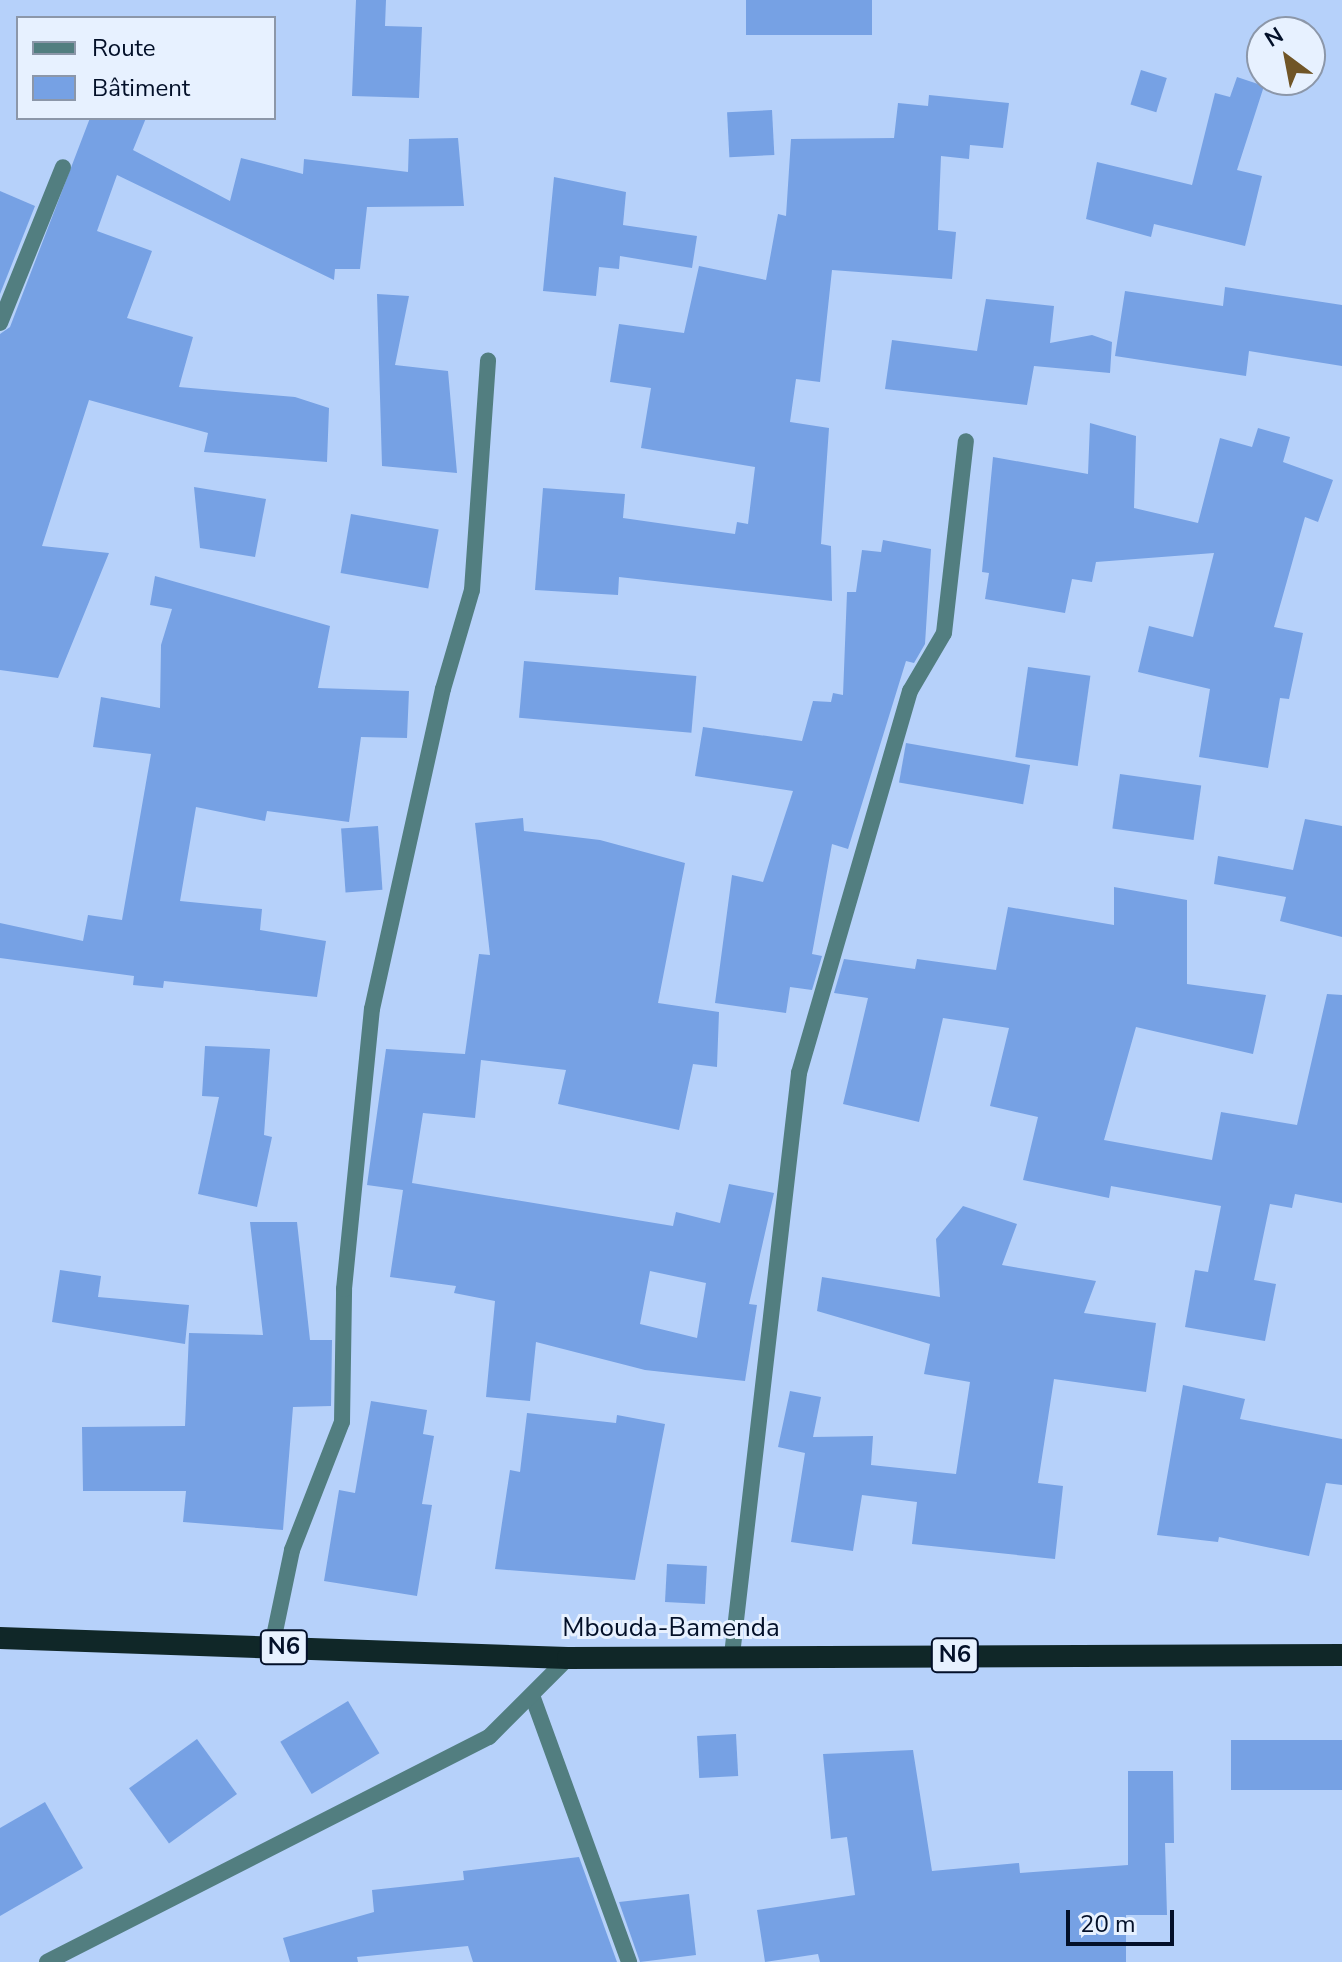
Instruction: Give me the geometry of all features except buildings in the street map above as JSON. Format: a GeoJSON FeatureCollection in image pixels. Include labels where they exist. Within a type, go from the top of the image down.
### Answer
{"type":"FeatureCollection","features":[{"type":"Feature","properties":{"kind":"highway","name":"Mbouda-Bamenda"},"geometry":{"type":"LineString","coordinates":[[0,1638],[568,1658],[1342,1655]]}},
{"type":"Feature","properties":{"kind":"street"},"geometry":{"type":"LineString","coordinates":[[0,323],[63,167]]}},
{"type":"Feature","properties":{"kind":"street"},"geometry":{"type":"LineString","coordinates":[[272,1646],[292,1550],[342,1422],[344,1289],[372,1009],[443,689],[472,590],[488,361]]}},
{"type":"Feature","properties":{"kind":"street"},"geometry":{"type":"LineString","coordinates":[[732,1655],[799,1073],[910,691],[944,633],[966,441]]}},
{"type":"Feature","properties":{"kind":"street"},"geometry":{"type":"LineString","coordinates":[[47,1962],[489,1737],[533,1698],[568,1658]]}},
{"type":"Feature","properties":{"kind":"street"},"geometry":{"type":"LineString","coordinates":[[533,1698],[629,1962]]}}]}
